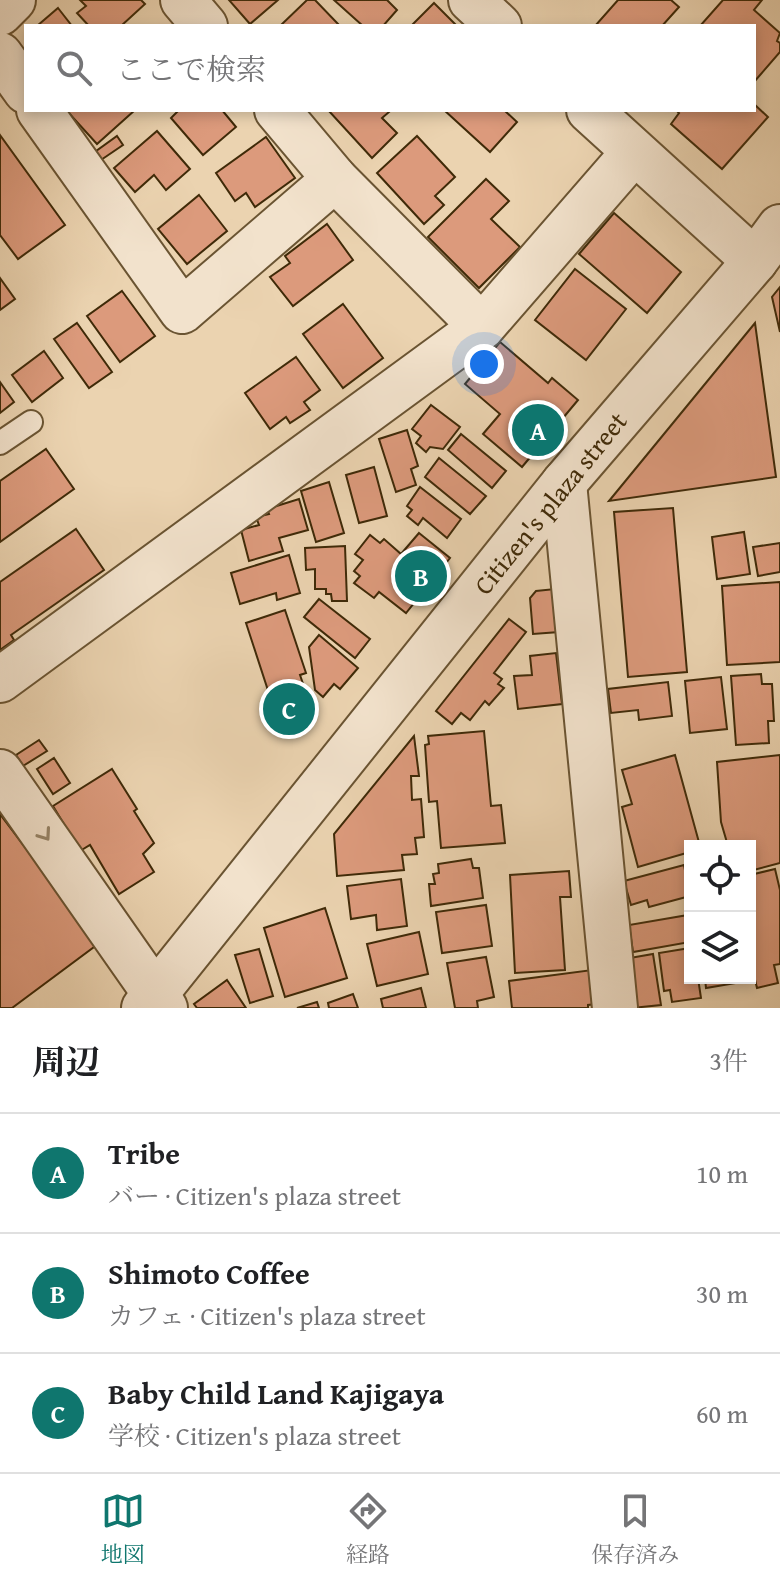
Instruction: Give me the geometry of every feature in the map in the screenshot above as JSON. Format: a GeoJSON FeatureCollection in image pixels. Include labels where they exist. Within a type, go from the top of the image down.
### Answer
{"type":"FeatureCollection","features":[{"type":"Feature","properties":{"kind":"street"},"geometry":{"type":"LineString","coordinates":[[0,13],[13,0]]}},
{"type":"Feature","properties":{"kind":"street"},"geometry":{"type":"LineString","coordinates":[[183,0],[203,24]]}},
{"type":"Feature","properties":{"kind":"street"},"geometry":{"type":"LineString","coordinates":[[471,0],[497,24]]}},
{"type":"Feature","properties":{"kind":"street"},"geometry":{"type":"LineString","coordinates":[[0,55],[24,88]]}},
{"type":"Feature","properties":{"kind":"street"},"geometry":{"type":"LineString","coordinates":[[40,112],[182,311],[335,179]]}},
{"type":"Feature","properties":{"kind":"street"},"geometry":{"type":"LineString","coordinates":[[279,112],[335,179],[482,327]]}},
{"type":"Feature","properties":{"kind":"street"},"geometry":{"type":"LineString","coordinates":[[591,112],[755,261]]}},
{"type":"Feature","properties":{"kind":"street"},"geometry":{"type":"LineString","coordinates":[[0,680],[482,327],[622,166],[631,149]]}},
{"type":"Feature","properties":{"kind":"street","name":"Citizen's plaza street"},"geometry":{"type":"LineString","coordinates":[[155,1003],[564,483],[755,261],[780,227]]}},
{"type":"Feature","properties":{"kind":"street"},"geometry":{"type":"LineString","coordinates":[[564,483],[615,1008]]}},
{"type":"Feature","properties":{"kind":"street"},"geometry":{"type":"LineString","coordinates":[[0,772],[155,1003]]}},
{"type":"Feature","properties":{"kind":"lane"},"geometry":{"type":"LineString","coordinates":[[0,443],[31,422]]}},
{"type":"Feature","properties":{"kind":"building"},"geometry":{"type":"Polygon","coordinates":[[[80,0],[141,0],[145,4],[123,24],[87,24],[77,13],[86,6],[80,0]]]}},
{"type":"Feature","properties":{"kind":"building"},"geometry":{"type":"Polygon","coordinates":[[[229,0],[278,0],[250,24],[229,0]]]}},
{"type":"Feature","properties":{"kind":"building"},"geometry":{"type":"Polygon","coordinates":[[[307,0],[315,0],[338,24],[282,24],[307,0]]]}},
{"type":"Feature","properties":{"kind":"building"},"geometry":{"type":"Polygon","coordinates":[[[334,0],[387,0],[397,10],[385,24],[361,24],[334,0]]]}},
{"type":"Feature","properties":{"kind":"building"},"geometry":{"type":"Polygon","coordinates":[[[618,0],[671,0],[679,7],[664,24],[597,24],[618,0]]]}},
{"type":"Feature","properties":{"kind":"building"},"geometry":{"type":"Polygon","coordinates":[[[723,0],[762,0],[754,10],[780,33],[777,41],[780,52],[756,80],[756,24],[702,24],[723,0]]]}},
{"type":"Feature","properties":{"kind":"building"},"geometry":{"type":"Polygon","coordinates":[[[434,3],[455,24],[413,24],[434,3]]]}},
{"type":"Feature","properties":{"kind":"building"},"geometry":{"type":"Polygon","coordinates":[[[58,8],[70,24],[39,24],[58,8]]]}},
{"type":"Feature","properties":{"kind":"building"},"geometry":{"type":"Polygon","coordinates":[[[756,106],[768,117],[722,169],[671,124],[679,113],[756,112],[756,106]]]}},
{"type":"Feature","properties":{"kind":"building"},"geometry":{"type":"Polygon","coordinates":[[[68,112],[133,112],[97,144],[68,112]]]}},
{"type":"Feature","properties":{"kind":"building"},"geometry":{"type":"Polygon","coordinates":[[[177,112],[224,112],[236,127],[203,155],[171,118],[177,112]]]}},
{"type":"Feature","properties":{"kind":"building"},"geometry":{"type":"Polygon","coordinates":[[[330,112],[389,112],[382,118],[397,133],[372,158],[330,112]]]}},
{"type":"Feature","properties":{"kind":"building"},"geometry":{"type":"Polygon","coordinates":[[[446,112],[506,112],[517,122],[490,152],[446,112]]]}},
{"type":"Feature","properties":{"kind":"building"},"geometry":{"type":"Polygon","coordinates":[[[157,131],[190,169],[166,190],[154,175],[135,192],[114,168],[157,131]]]}},
{"type":"Feature","properties":{"kind":"building"},"geometry":{"type":"Polygon","coordinates":[[[0,135],[65,225],[18,259],[0,235],[0,135]]]}},
{"type":"Feature","properties":{"kind":"building"},"geometry":{"type":"Polygon","coordinates":[[[117,136],[123,145],[98,162],[92,154],[117,136]]]}},
{"type":"Feature","properties":{"kind":"building"},"geometry":{"type":"Polygon","coordinates":[[[417,136],[455,177],[435,196],[444,205],[424,224],[377,173],[417,136]]]}},
{"type":"Feature","properties":{"kind":"building"},"geometry":{"type":"Polygon","coordinates":[[[266,137],[295,178],[255,207],[246,193],[235,201],[216,173],[266,137]]]}},
{"type":"Feature","properties":{"kind":"building"},"geometry":{"type":"Polygon","coordinates":[[[486,179],[509,201],[491,219],[520,247],[479,288],[428,237],[486,179]]]}},
{"type":"Feature","properties":{"kind":"building"},"geometry":{"type":"Polygon","coordinates":[[[199,195],[227,231],[187,264],[158,229],[199,195]]]}},
{"type":"Feature","properties":{"kind":"building"},"geometry":{"type":"Polygon","coordinates":[[[614,213],[681,272],[647,313],[579,254],[614,213]]]}},
{"type":"Feature","properties":{"kind":"building"},"geometry":{"type":"Polygon","coordinates":[[[327,224],[353,260],[293,306],[270,277],[290,263],[285,256],[327,224]]]}},
{"type":"Feature","properties":{"kind":"building"},"geometry":{"type":"Polygon","coordinates":[[[575,269],[626,309],[586,360],[535,320],[575,269]]]}},
{"type":"Feature","properties":{"kind":"building"},"geometry":{"type":"Polygon","coordinates":[[[0,278],[15,299],[0,310],[0,278]]]}},
{"type":"Feature","properties":{"kind":"building"},"geometry":{"type":"Polygon","coordinates":[[[780,287],[780,332],[772,297],[780,287]]]}},
{"type":"Feature","properties":{"kind":"building"},"geometry":{"type":"Polygon","coordinates":[[[122,291],[155,336],[120,362],[87,316],[122,291]]]}},
{"type":"Feature","properties":{"kind":"building"},"geometry":{"type":"Polygon","coordinates":[[[343,304],[383,358],[343,388],[303,334],[343,304]]]}},
{"type":"Feature","properties":{"kind":"building"},"geometry":{"type":"Polygon","coordinates":[[[77,323],[112,372],[89,388],[54,339],[77,323]]]}},
{"type":"Feature","properties":{"kind":"building"},"geometry":{"type":"Polygon","coordinates":[[[755,323],[776,477],[609,501],[755,323]]]}},
{"type":"Feature","properties":{"kind":"building"},"geometry":{"type":"Polygon","coordinates":[[[500,342],[548,383],[552,378],[578,400],[522,467],[483,434],[500,414],[465,384],[500,342]]]}},
{"type":"Feature","properties":{"kind":"building"},"geometry":{"type":"Polygon","coordinates":[[[44,351],[63,378],[32,402],[12,375],[44,351]]]}},
{"type":"Feature","properties":{"kind":"building"},"geometry":{"type":"Polygon","coordinates":[[[296,357],[320,390],[304,402],[310,410],[290,423],[286,417],[270,429],[245,393],[296,357]]]}},
{"type":"Feature","properties":{"kind":"building"},"geometry":{"type":"Polygon","coordinates":[[[0,382],[14,402],[0,413],[0,382]]]}},
{"type":"Feature","properties":{"kind":"building"},"geometry":{"type":"Polygon","coordinates":[[[431,405],[460,427],[443,449],[430,447],[426,452],[416,443],[421,436],[412,429],[431,405]]]}},
{"type":"Feature","properties":{"kind":"building"},"geometry":{"type":"Polygon","coordinates":[[[407,430],[418,466],[411,469],[416,485],[396,492],[379,439],[407,430]]]}},
{"type":"Feature","properties":{"kind":"building"},"geometry":{"type":"Polygon","coordinates":[[[461,434],[506,471],[492,488],[448,450],[461,434]]]}},
{"type":"Feature","properties":{"kind":"building"},"geometry":{"type":"Polygon","coordinates":[[[46,449],[74,489],[0,542],[0,481],[46,449]]]}},
{"type":"Feature","properties":{"kind":"building"},"geometry":{"type":"Polygon","coordinates":[[[439,458],[486,496],[470,514],[425,477],[439,458]]]}},
{"type":"Feature","properties":{"kind":"building"},"geometry":{"type":"Polygon","coordinates":[[[374,467],[387,516],[359,523],[346,475],[374,467]]]}},
{"type":"Feature","properties":{"kind":"building"},"geometry":{"type":"Polygon","coordinates":[[[329,482],[344,533],[316,542],[301,491],[329,482]]]}},
{"type":"Feature","properties":{"kind":"building"},"geometry":{"type":"Polygon","coordinates":[[[420,487],[461,519],[447,538],[423,518],[418,525],[407,516],[412,510],[407,506],[420,487]]]}},
{"type":"Feature","properties":{"kind":"building"},"geometry":{"type":"Polygon","coordinates":[[[299,499],[308,530],[279,538],[283,551],[249,561],[241,530],[259,525],[256,517],[269,514],[267,509],[299,499]]]}},
{"type":"Feature","properties":{"kind":"building"},"geometry":{"type":"Polygon","coordinates":[[[673,508],[687,672],[628,677],[614,512],[673,508]]]}},
{"type":"Feature","properties":{"kind":"building"},"geometry":{"type":"Polygon","coordinates":[[[76,529],[104,570],[11,635],[14,640],[0,650],[0,582],[76,529]]]}},
{"type":"Feature","properties":{"kind":"building"},"geometry":{"type":"Polygon","coordinates":[[[744,532],[750,574],[717,579],[712,537],[744,532]]]}},
{"type":"Feature","properties":{"kind":"building"},"geometry":{"type":"Polygon","coordinates":[[[419,533],[450,558],[406,613],[379,592],[374,598],[354,583],[360,576],[354,571],[363,560],[355,554],[370,535],[380,543],[384,539],[401,554],[419,533]]]}},
{"type":"Feature","properties":{"kind":"building"},"geometry":{"type":"Polygon","coordinates":[[[780,543],[780,572],[758,576],[753,547],[780,543]]]}},
{"type":"Feature","properties":{"kind":"building"},"geometry":{"type":"Polygon","coordinates":[[[345,546],[347,601],[332,601],[326,589],[315,589],[315,569],[306,570],[305,548],[345,546]]]}},
{"type":"Feature","properties":{"kind":"building"},"geometry":{"type":"Polygon","coordinates":[[[289,555],[300,593],[277,600],[276,593],[240,604],[231,573],[289,555]]]}},
{"type":"Feature","properties":{"kind":"building"},"geometry":{"type":"Polygon","coordinates":[[[780,582],[780,662],[727,665],[722,586],[780,582]]]}},
{"type":"Feature","properties":{"kind":"building"},"geometry":{"type":"Polygon","coordinates":[[[555,589],[559,632],[533,634],[530,598],[536,591],[555,589]]]}},
{"type":"Feature","properties":{"kind":"building"},"geometry":{"type":"Polygon","coordinates":[[[319,599],[370,639],[355,658],[304,617],[319,599]]]}},
{"type":"Feature","properties":{"kind":"building"},"geometry":{"type":"Polygon","coordinates":[[[285,610],[306,673],[300,675],[312,710],[278,721],[246,623],[285,610]]]}},
{"type":"Feature","properties":{"kind":"building"},"geometry":{"type":"Polygon","coordinates":[[[509,619],[526,632],[494,673],[502,679],[498,684],[504,688],[489,705],[485,701],[470,720],[461,713],[452,724],[436,711],[509,619]]]}},
{"type":"Feature","properties":{"kind":"building"},"geometry":{"type":"Polygon","coordinates":[[[319,635],[358,668],[340,689],[334,684],[323,697],[315,690],[309,647],[319,635]]]}},
{"type":"Feature","properties":{"kind":"building"},"geometry":{"type":"Polygon","coordinates":[[[556,653],[562,704],[518,709],[514,676],[532,675],[530,656],[556,653]]]}},
{"type":"Feature","properties":{"kind":"building"},"geometry":{"type":"Polygon","coordinates":[[[761,674],[762,684],[772,684],[774,721],[768,721],[769,743],[736,745],[731,676],[761,674]]]}},
{"type":"Feature","properties":{"kind":"building"},"geometry":{"type":"Polygon","coordinates":[[[721,677],[727,729],[690,733],[685,681],[721,677]]]}},
{"type":"Feature","properties":{"kind":"building"},"geometry":{"type":"Polygon","coordinates":[[[668,682],[672,716],[639,720],[638,710],[611,713],[608,689],[668,682]]]}},
{"type":"Feature","properties":{"kind":"building"},"geometry":{"type":"Polygon","coordinates":[[[484,731],[491,806],[501,805],[505,843],[441,848],[437,801],[429,802],[425,745],[429,744],[428,736],[484,731]]]}},
{"type":"Feature","properties":{"kind":"building"},"geometry":{"type":"Polygon","coordinates":[[[414,736],[419,776],[411,776],[412,800],[421,799],[424,837],[415,838],[417,854],[402,855],[404,870],[337,876],[334,834],[414,736]]]}},
{"type":"Feature","properties":{"kind":"building"},"geometry":{"type":"Polygon","coordinates":[[[39,740],[47,751],[23,766],[16,755],[39,740]]]}},
{"type":"Feature","properties":{"kind":"building"},"geometry":{"type":"Polygon","coordinates":[[[675,755],[698,840],[684,840],[684,854],[638,867],[622,807],[632,804],[622,770],[675,755]]]}},
{"type":"Feature","properties":{"kind":"building"},"geometry":{"type":"Polygon","coordinates":[[[780,755],[780,863],[756,869],[756,840],[726,840],[721,822],[717,762],[780,755]]]}},
{"type":"Feature","properties":{"kind":"building"},"geometry":{"type":"Polygon","coordinates":[[[54,758],[70,783],[53,794],[37,769],[54,758]]]}},
{"type":"Feature","properties":{"kind":"building"},"geometry":{"type":"Polygon","coordinates":[[[112,769],[154,843],[143,854],[154,872],[119,894],[90,845],[80,851],[53,806],[112,769]]]}},
{"type":"Feature","properties":{"kind":"building"},"geometry":{"type":"Polygon","coordinates":[[[0,814],[98,944],[12,1008],[0,1008],[0,814]]]}},
{"type":"Feature","properties":{"kind":"building"},"geometry":{"type":"Polygon","coordinates":[[[471,859],[473,868],[479,868],[483,898],[431,906],[429,884],[435,884],[433,874],[439,873],[438,864],[471,859]]]}},
{"type":"Feature","properties":{"kind":"building"},"geometry":{"type":"Polygon","coordinates":[[[684,865],[684,898],[649,907],[647,900],[631,905],[624,881],[684,865]]]}},
{"type":"Feature","properties":{"kind":"building"},"geometry":{"type":"Polygon","coordinates":[[[775,869],[780,890],[780,964],[774,965],[778,983],[757,988],[756,984],[756,874],[775,869]]]}},
{"type":"Feature","properties":{"kind":"building"},"geometry":{"type":"Polygon","coordinates":[[[569,871],[571,897],[560,897],[565,970],[515,973],[510,875],[569,871]]]}},
{"type":"Feature","properties":{"kind":"building"},"geometry":{"type":"Polygon","coordinates":[[[401,879],[407,926],[377,930],[376,915],[351,919],[347,886],[401,879]]]}},
{"type":"Feature","properties":{"kind":"building"},"geometry":{"type":"Polygon","coordinates":[[[486,905],[492,946],[442,953],[436,912],[486,905]]]}},
{"type":"Feature","properties":{"kind":"building"},"geometry":{"type":"Polygon","coordinates":[[[325,908],[347,978],[285,997],[264,928],[325,908]]]}},
{"type":"Feature","properties":{"kind":"building"},"geometry":{"type":"Polygon","coordinates":[[[684,916],[684,943],[633,952],[629,925],[684,916]]]}},
{"type":"Feature","properties":{"kind":"building"},"geometry":{"type":"Polygon","coordinates":[[[419,932],[428,974],[377,986],[367,944],[419,932]]]}},
{"type":"Feature","properties":{"kind":"building"},"geometry":{"type":"Polygon","coordinates":[[[259,949],[273,996],[250,1003],[235,955],[259,949]]]}},
{"type":"Feature","properties":{"kind":"building"},"geometry":{"type":"Polygon","coordinates":[[[684,949],[684,984],[699,984],[701,998],[672,1002],[670,990],[664,991],[659,953],[684,949]]]}},
{"type":"Feature","properties":{"kind":"building"},"geometry":{"type":"Polygon","coordinates":[[[653,954],[661,1005],[632,1008],[624,959],[653,954]]]}},
{"type":"Feature","properties":{"kind":"building"},"geometry":{"type":"Polygon","coordinates":[[[486,957],[494,997],[477,1001],[478,1008],[455,1008],[447,963],[486,957]]]}},
{"type":"Feature","properties":{"kind":"building"},"geometry":{"type":"Polygon","coordinates":[[[592,970],[597,1004],[588,1005],[588,1008],[512,1008],[509,981],[592,970]]]}},
{"type":"Feature","properties":{"kind":"building"},"geometry":{"type":"Polygon","coordinates":[[[227,980],[246,1008],[197,1008],[194,1004],[227,980]]]}},
{"type":"Feature","properties":{"kind":"building"},"geometry":{"type":"Polygon","coordinates":[[[706,984],[730,984],[706,988],[706,984]]]}},
{"type":"Feature","properties":{"kind":"building"},"geometry":{"type":"Polygon","coordinates":[[[421,988],[426,1008],[383,1008],[381,999],[421,988]]]}},
{"type":"Feature","properties":{"kind":"building"},"geometry":{"type":"Polygon","coordinates":[[[353,994],[358,1008],[329,1008],[328,1003],[353,994]]]}},
{"type":"Feature","properties":{"kind":"building"},"geometry":{"type":"Polygon","coordinates":[[[317,1002],[319,1008],[297,1008],[317,1002]]]}},
{"type":"Feature","properties":{"kind":"place","name":"Tribe"},"geometry":{"type":"Point","coordinates":[538,430]}},
{"type":"Feature","properties":{"kind":"place","name":"Shimoto Coffee"},"geometry":{"type":"Point","coordinates":[421,576]}},
{"type":"Feature","properties":{"kind":"place","name":"Baby Child Land Kajigaya"},"geometry":{"type":"Point","coordinates":[289,709]}}]}
